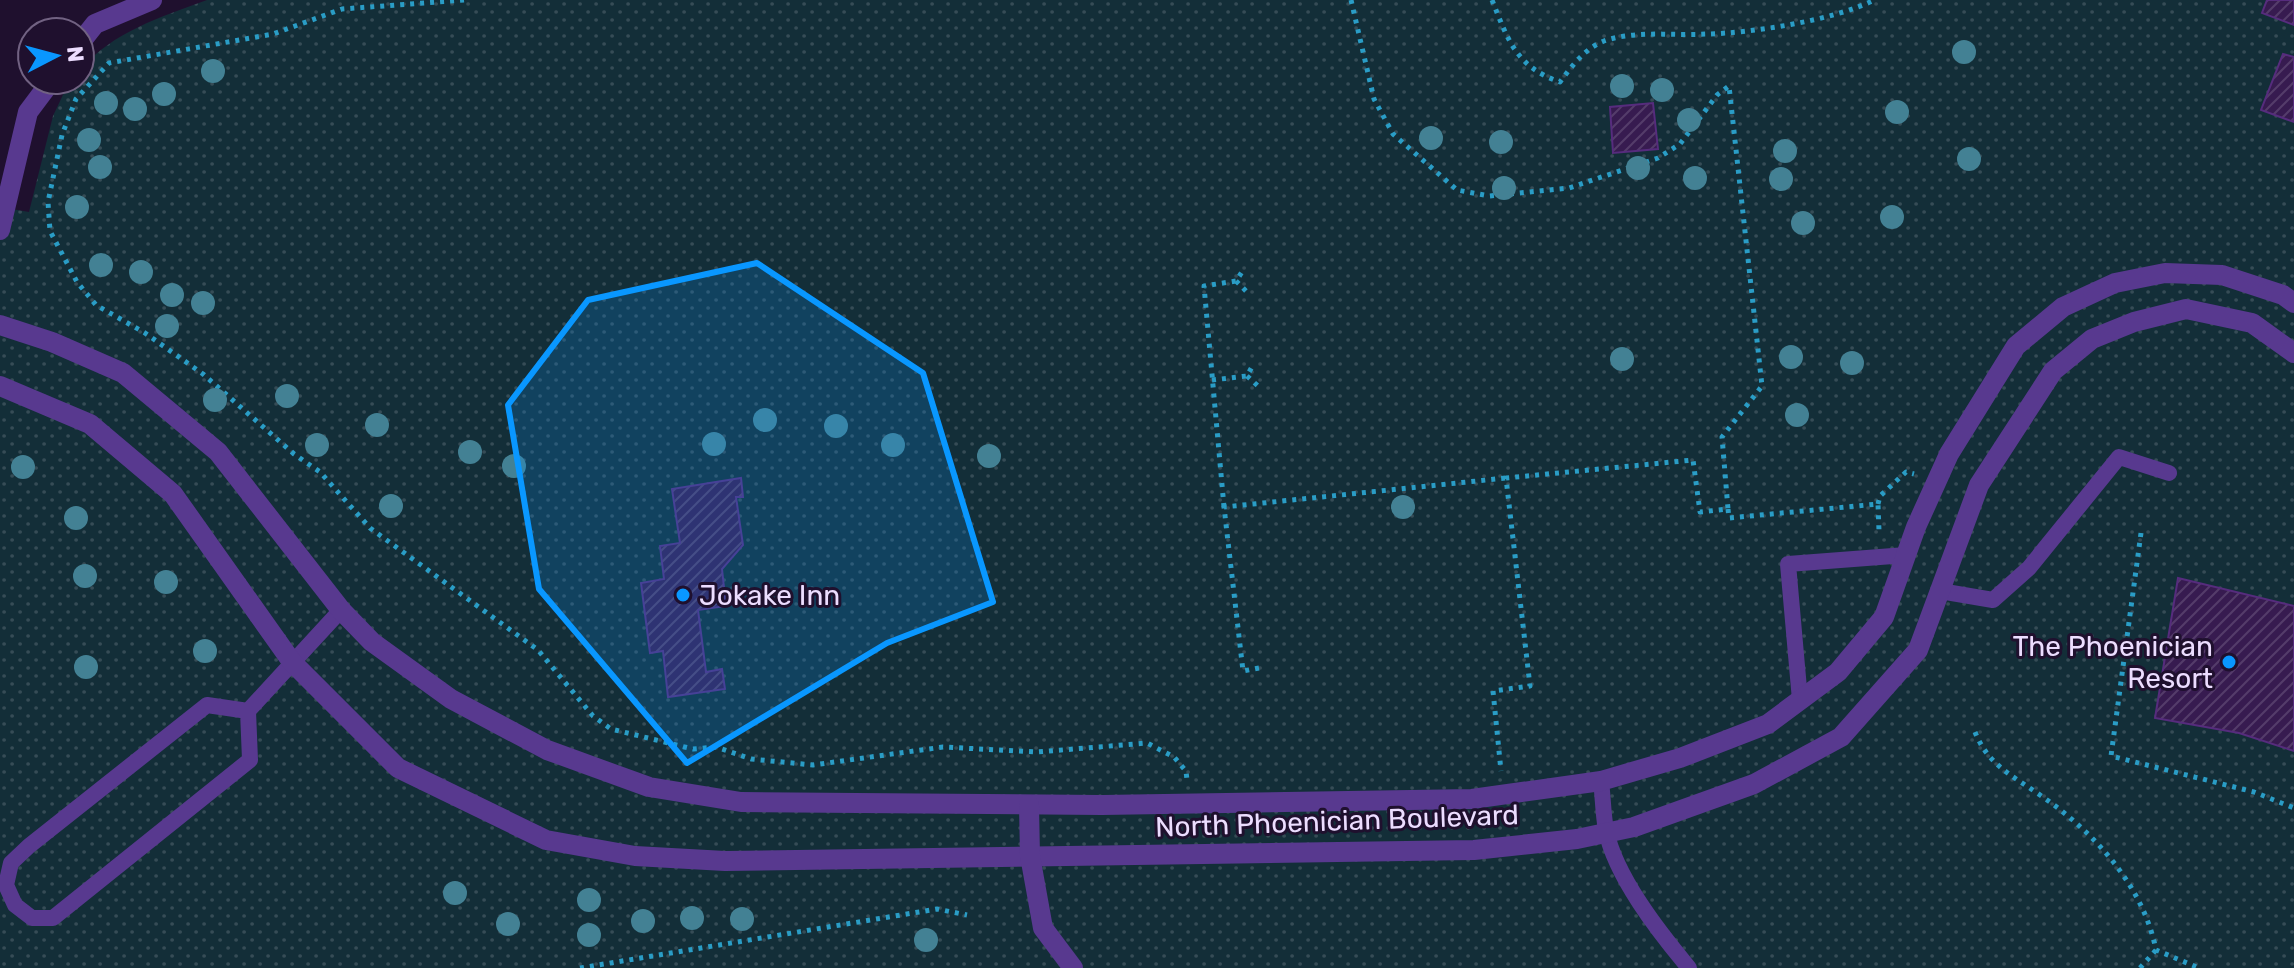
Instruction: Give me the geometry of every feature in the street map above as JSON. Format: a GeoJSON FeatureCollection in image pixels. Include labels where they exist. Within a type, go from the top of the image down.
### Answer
{"type":"FeatureCollection","features":[{"type":"Feature","properties":{"kind":"street"},"geometry":{"type":"LineString","coordinates":[[96,24],[152,0]]}},
{"type":"Feature","properties":{"kind":"street"},"geometry":{"type":"LineString","coordinates":[[0,230],[28,112],[40,96]]}},
{"type":"Feature","properties":{"kind":"street","name":"North Phoenician Boulevard"},"geometry":{"type":"LineString","coordinates":[[0,325],[52,342],[123,373],[218,452],[341,610],[372,642],[451,699],[547,750],[649,787],[741,802],[1029,805],[1472,799],[1601,781],[1680,758],[1768,724],[1838,672],[1884,617],[1906,555],[1949,454],[2016,346],[2063,307],[2115,283],[2165,273],[2222,275],[2283,295],[2294,303]]}},
{"type":"Feature","properties":{"kind":"street","name":"North Phoenician Boulevard"},"geometry":{"type":"LineString","coordinates":[[0,386],[90,424],[173,494],[292,662],[398,768],[546,840],[635,856],[725,861],[1474,850],[1606,833],[1754,784],[1841,737],[1918,650],[1979,485],[2053,371],[2092,339],[2134,322],[2186,309],[2252,323],[2294,353]]}},
{"type":"Feature","properties":{"kind":"street"},"geometry":{"type":"LineString","coordinates":[[1029,805],[1030,856],[1043,928],[1073,968]]}},
{"type":"Feature","properties":{"kind":"lane"},"geometry":{"type":"LineString","coordinates":[[1940,591],[1993,600],[2029,568],[2119,457],[2169,473]]}},
{"type":"Feature","properties":{"kind":"lane"},"geometry":{"type":"LineString","coordinates":[[1800,700],[1788,564],[1906,555]]}},
{"type":"Feature","properties":{"kind":"lane"},"geometry":{"type":"LineString","coordinates":[[248,711],[207,705],[29,846],[11,863],[6,885],[15,905],[32,918],[53,918],[250,760],[248,711],[341,610]]}},
{"type":"Feature","properties":{"kind":"lane"},"geometry":{"type":"LineString","coordinates":[[1601,781],[1606,833],[1657,930],[1689,968]]}},
{"type":"Feature","properties":{"kind":"path"},"geometry":{"type":"LineString","coordinates":[[464,0],[342,9],[273,34],[109,63],[76,99],[62,135],[48,202],[50,231],[77,282],[96,305],[145,333],[203,374],[294,454],[320,472],[370,528],[538,650],[593,716],[611,729],[693,749],[716,747],[751,759],[813,765],[943,747],[1037,752],[1147,743],[1174,757],[1186,771],[1187,783]]}},
{"type":"Feature","properties":{"kind":"path"},"geometry":{"type":"LineString","coordinates":[[1351,0],[1374,99],[1393,134],[1457,190],[1489,196],[1569,188],[1658,158],[1680,144],[1717,95],[1729,86],[1762,386],[1722,437],[1729,518],[1878,504]]}},
{"type":"Feature","properties":{"kind":"path"},"geometry":{"type":"LineString","coordinates":[[1492,0],[1511,48],[1542,76],[1560,82],[1585,52],[1604,41],[1633,36],[1712,34],[1752,29],[1829,15],[1874,0]]}},
{"type":"Feature","properties":{"kind":"path"},"geometry":{"type":"LineString","coordinates":[[1244,269],[1236,281],[1204,286],[1243,671],[1259,668]]}},
{"type":"Feature","properties":{"kind":"path"},"geometry":{"type":"LineString","coordinates":[[1236,281],[1248,293]]}},
{"type":"Feature","properties":{"kind":"path"},"geometry":{"type":"LineString","coordinates":[[1247,376],[1253,365]]}},
{"type":"Feature","properties":{"kind":"path"},"geometry":{"type":"LineString","coordinates":[[1212,380],[1247,376],[1259,387]]}},
{"type":"Feature","properties":{"kind":"path"},"geometry":{"type":"LineString","coordinates":[[1224,507],[1693,460],[1700,512],[1728,509]]}},
{"type":"Feature","properties":{"kind":"path"},"geometry":{"type":"LineString","coordinates":[[1880,536],[1880,496],[1906,472],[1918,475]]}},
{"type":"Feature","properties":{"kind":"path"},"geometry":{"type":"LineString","coordinates":[[1501,772],[1493,691],[1530,686],[1506,478]]}},
{"type":"Feature","properties":{"kind":"path"},"geometry":{"type":"LineString","coordinates":[[2141,533],[2111,756],[2254,792],[2294,808]]}},
{"type":"Feature","properties":{"kind":"path"},"geometry":{"type":"LineString","coordinates":[[1975,732],[1982,751],[2008,776],[2073,819],[2101,844],[2150,921],[2156,950]]}},
{"type":"Feature","properties":{"kind":"path"},"geometry":{"type":"LineString","coordinates":[[580,968],[937,909],[967,915]]}},
{"type":"Feature","properties":{"kind":"path"},"geometry":{"type":"LineString","coordinates":[[2140,968],[2156,950]]}},
{"type":"Feature","properties":{"kind":"path"},"geometry":{"type":"LineString","coordinates":[[2156,950],[2199,968]]}},
{"type":"Feature","properties":{"kind":"highlighted area"},"geometry":{"type":"Polygon","coordinates":[[[757,263],[923,373],[993,602],[887,643],[687,763],[539,589],[508,405],[588,300],[757,263]]]}},
{"type":"Feature","properties":{"kind":"shaded area","name":"The Phoenician Resort"},"geometry":{"type":"Polygon","coordinates":[[[207,0],[2294,0],[2294,968],[0,968],[0,207],[29,212],[53,116],[62,96],[96,96],[96,54],[122,35],[207,0]]]}},
{"type":"Feature","properties":{"kind":"building"},"geometry":{"type":"Polygon","coordinates":[[[2267,0],[2294,0],[2294,25],[2262,13],[2267,0]]]}},
{"type":"Feature","properties":{"kind":"building"},"geometry":{"type":"Polygon","coordinates":[[[2283,54],[2294,57],[2294,122],[2261,110],[2283,54]]]}},
{"type":"Feature","properties":{"kind":"building"},"geometry":{"type":"Polygon","coordinates":[[[1653,103],[1658,149],[1613,153],[1610,107],[1653,103]]]}},
{"type":"Feature","properties":{"kind":"building","name":"Jokake Inn"},"geometry":{"type":"Polygon","coordinates":[[[741,478],[743,497],[736,497],[743,545],[722,569],[726,606],[698,610],[706,672],[722,669],[725,689],[668,697],[663,651],[650,653],[641,583],[664,579],[660,546],[680,543],[672,489],[741,478]]]}},
{"type":"Feature","properties":{"kind":"building","name":"The Phoenician Resort"},"geometry":{"type":"Polygon","coordinates":[[[2178,578],[2294,606],[2294,751],[2239,733],[2155,718],[2178,578]]]}},
{"type":"Feature","properties":{"kind":"place","name":"Jokake Inn"},"geometry":{"type":"Point","coordinates":[683,595]}},
{"type":"Feature","properties":{"kind":"place","name":"The Phoenician Resort"},"geometry":{"type":"Point","coordinates":[2229,662]}}]}
